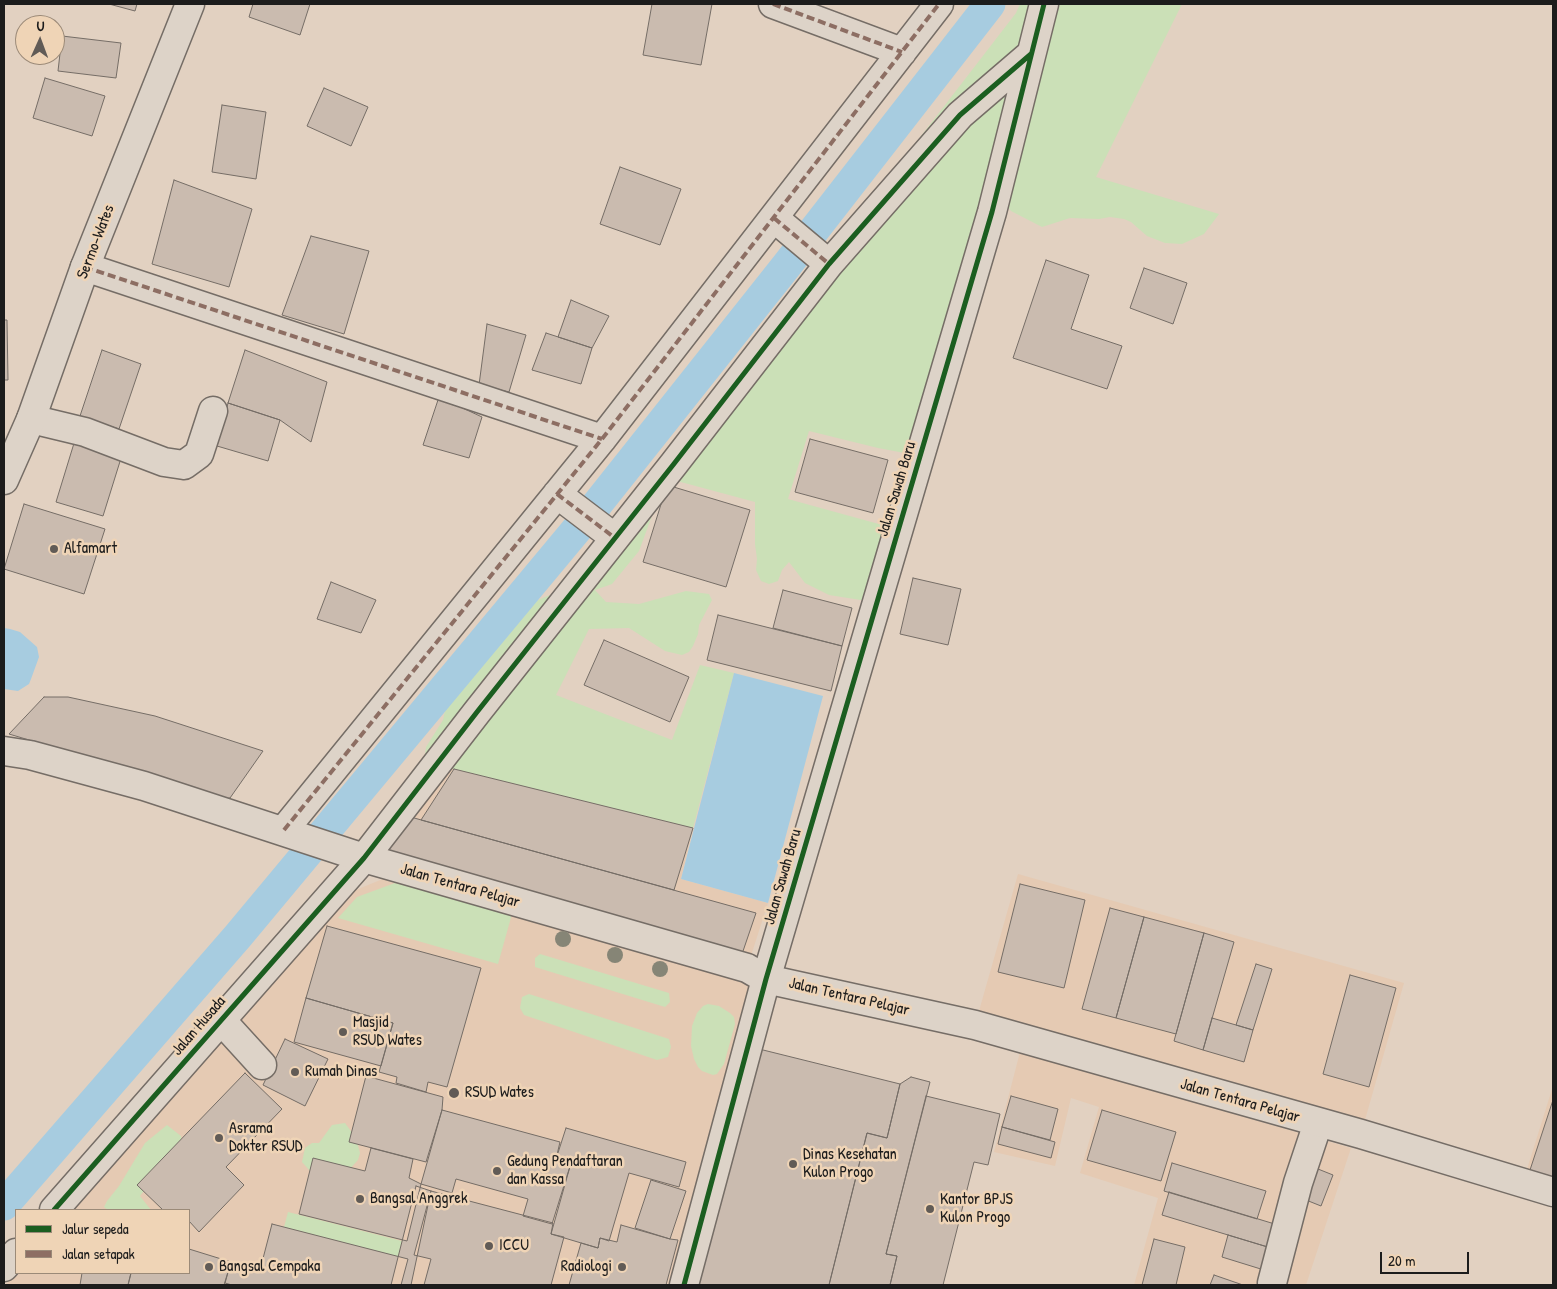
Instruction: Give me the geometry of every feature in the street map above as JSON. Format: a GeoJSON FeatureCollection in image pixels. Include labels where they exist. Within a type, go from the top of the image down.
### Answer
{"type":"FeatureCollection","features":[{"type":"Feature","properties":{"kind":"street","name":"Sermo-Wates"},"geometry":{"type":"LineString","coordinates":[[4,480],[31,419],[86,266],[190,4]]}},
{"type":"Feature","properties":{"kind":"street"},"geometry":{"type":"LineString","coordinates":[[773,4],[902,52]]}},
{"type":"Feature","properties":{"kind":"street"},"geometry":{"type":"LineString","coordinates":[[288,832],[565,500],[602,439],[779,222],[939,4]]}},
{"type":"Feature","properties":{"kind":"street","name":"Jalan Sawah Baru"},"geometry":{"type":"LineString","coordinates":[[684,1285],[766,979],[992,212],[1044,4]]}},
{"type":"Feature","properties":{"kind":"street","name":"Jalan Husada"},"geometry":{"type":"LineString","coordinates":[[55,1209],[364,858],[608,533],[673,466],[823,259],[960,115],[1031,54]]}},
{"type":"Feature","properties":{"kind":"street"},"geometry":{"type":"LineString","coordinates":[[779,222],[823,259]]}},
{"type":"Feature","properties":{"kind":"street"},"geometry":{"type":"LineString","coordinates":[[86,266],[602,439]]}},
{"type":"Feature","properties":{"kind":"street"},"geometry":{"type":"LineString","coordinates":[[31,419],[85,432],[164,462],[184,465],[199,454],[213,411]]}},
{"type":"Feature","properties":{"kind":"street"},"geometry":{"type":"LineString","coordinates":[[565,500],[608,533]]}},
{"type":"Feature","properties":{"kind":"street","name":"Jalan Tentara Pelajar"},"geometry":{"type":"LineString","coordinates":[[4,751],[30,755],[144,786],[364,858],[747,968],[766,979],[975,1025],[1553,1192]]}},
{"type":"Feature","properties":{"kind":"street"},"geometry":{"type":"LineString","coordinates":[[221,1020],[262,1065]]}},
{"type":"Feature","properties":{"kind":"street"},"geometry":{"type":"LineString","coordinates":[[1272,1283],[1298,1183],[1318,1123]]}},
{"type":"Feature","properties":{"kind":"street"},"geometry":{"type":"LineString","coordinates":[[4,1267],[15,1254]]}},
{"type":"Feature","properties":{"kind":"shaded area","name":"RSUD Wates"},"geometry":{"type":"Polygon","coordinates":[[[436,765],[693,828],[681,879],[768,903],[747,968],[764,976],[683,1285],[5,1285],[15,1274],[190,1274],[190,1209],[72,1209],[351,892],[395,874],[364,858],[436,765]]]}},
{"type":"Feature","properties":{"kind":"shaded area"},"geometry":{"type":"Polygon","coordinates":[[[1018,874],[1404,983],[1361,1134],[975,1025],[1018,874]]]}},
{"type":"Feature","properties":{"kind":"shaded area"},"geometry":{"type":"Polygon","coordinates":[[[1020,1052],[1351,1148],[1306,1285],[1134,1285],[1158,1198],[1080,1173],[1099,1107],[1071,1098],[1055,1166],[994,1152],[1020,1052]]]}},
{"type":"Feature","properties":{"kind":"shaded area"},"geometry":{"type":"Polygon","coordinates":[[[1553,1086],[1553,1192],[1523,1182],[1553,1086]]]}},
{"type":"Feature","properties":{"kind":"green space"},"geometry":{"type":"Polygon","coordinates":[[[1020,4],[1036,4],[986,201],[910,454],[809,431],[788,499],[886,526],[867,601],[829,595],[805,583],[789,562],[782,570],[778,581],[769,584],[761,581],[756,570],[755,502],[666,478],[639,551],[612,584],[595,590],[606,602],[639,604],[686,591],[709,594],[712,600],[699,625],[698,634],[693,646],[689,652],[682,655],[665,651],[629,628],[589,629],[556,695],[672,740],[700,665],[734,673],[693,828],[428,764],[425,754],[426,747],[443,720],[445,711],[462,682],[485,657],[508,621],[517,616],[528,604],[560,591],[796,298],[1016,13],[1020,4]]]}},
{"type":"Feature","properties":{"kind":"green space"},"geometry":{"type":"Polygon","coordinates":[[[1052,4],[1182,4],[1096,177],[1219,214],[1204,234],[1182,244],[1165,243],[1147,236],[1131,222],[1110,217],[1099,219],[1070,218],[1042,227],[1011,211],[1005,203],[1052,4]]]}},
{"type":"Feature","properties":{"kind":"green space"},"geometry":{"type":"Polygon","coordinates":[[[395,883],[512,914],[498,964],[338,918],[357,897],[395,883]]]}},
{"type":"Feature","properties":{"kind":"green space"},"geometry":{"type":"Polygon","coordinates":[[[540,954],[669,993],[670,1002],[665,1007],[535,967],[535,958],[540,954]]]}},
{"type":"Feature","properties":{"kind":"green space"},"geometry":{"type":"Polygon","coordinates":[[[529,994],[669,1039],[671,1047],[668,1057],[657,1060],[524,1015],[520,1008],[522,997],[529,994]]]}},
{"type":"Feature","properties":{"kind":"green space"},"geometry":{"type":"Polygon","coordinates":[[[708,1004],[719,1006],[730,1013],[734,1017],[735,1024],[724,1064],[717,1074],[713,1075],[702,1071],[698,1067],[691,1046],[692,1026],[697,1013],[703,1006],[708,1004]]]}},
{"type":"Feature","properties":{"kind":"green space"},"geometry":{"type":"Polygon","coordinates":[[[345,1123],[356,1138],[360,1153],[358,1160],[346,1173],[310,1171],[302,1162],[305,1148],[312,1143],[319,1143],[332,1125],[345,1123]]]}},
{"type":"Feature","properties":{"kind":"green space"},"geometry":{"type":"Polygon","coordinates":[[[167,1125],[181,1136],[182,1143],[151,1189],[143,1192],[140,1196],[150,1209],[107,1209],[104,1207],[107,1201],[119,1186],[145,1143],[167,1125]]]}},
{"type":"Feature","properties":{"kind":"green space"},"geometry":{"type":"Polygon","coordinates":[[[288,1212],[402,1241],[398,1257],[284,1227],[288,1212]]]}},
{"type":"Feature","properties":{"kind":"water"},"geometry":{"type":"Polygon","coordinates":[[[4,628],[20,632],[37,647],[39,657],[29,684],[18,691],[4,689],[4,628]]]}},
{"type":"Feature","properties":{"kind":"water"},"geometry":{"type":"Polygon","coordinates":[[[734,673],[823,696],[768,903],[681,879],[734,673]]]}},
{"type":"Feature","properties":{"kind":"building"},"geometry":{"type":"Polygon","coordinates":[[[109,4],[137,4],[135,11],[109,4]]]}},
{"type":"Feature","properties":{"kind":"building"},"geometry":{"type":"Polygon","coordinates":[[[253,4],[310,4],[300,35],[249,17],[253,4]]]}},
{"type":"Feature","properties":{"kind":"building"},"geometry":{"type":"Polygon","coordinates":[[[652,4],[712,4],[701,65],[643,55],[652,4]]]}},
{"type":"Feature","properties":{"kind":"building"},"geometry":{"type":"Polygon","coordinates":[[[65,36],[121,43],[116,78],[58,71],[59,65],[65,65],[65,36]]]}},
{"type":"Feature","properties":{"kind":"building"},"geometry":{"type":"Polygon","coordinates":[[[45,78],[105,96],[92,136],[33,118],[45,78]]]}},
{"type":"Feature","properties":{"kind":"building"},"geometry":{"type":"Polygon","coordinates":[[[324,88],[368,107],[351,146],[307,126],[324,88]]]}},
{"type":"Feature","properties":{"kind":"building"},"geometry":{"type":"Polygon","coordinates":[[[222,105],[266,112],[256,179],[212,172],[222,105]]]}},
{"type":"Feature","properties":{"kind":"building"},"geometry":{"type":"Polygon","coordinates":[[[620,167],[681,189],[660,245],[600,224],[620,167]]]}},
{"type":"Feature","properties":{"kind":"building"},"geometry":{"type":"Polygon","coordinates":[[[174,180],[252,209],[229,287],[152,264],[174,180]]]}},
{"type":"Feature","properties":{"kind":"building"},"geometry":{"type":"Polygon","coordinates":[[[311,236],[369,251],[344,334],[282,315],[311,236]]]}},
{"type":"Feature","properties":{"kind":"building"},"geometry":{"type":"Polygon","coordinates":[[[1046,260],[1089,275],[1071,329],[1122,346],[1107,389],[1013,358],[1046,260]]]}},
{"type":"Feature","properties":{"kind":"building"},"geometry":{"type":"Polygon","coordinates":[[[1144,268],[1187,283],[1173,324],[1130,308],[1144,268]]]}},
{"type":"Feature","properties":{"kind":"building"},"geometry":{"type":"Polygon","coordinates":[[[571,300],[609,316],[592,348],[558,337],[571,300]]]}},
{"type":"Feature","properties":{"kind":"building"},"geometry":{"type":"Polygon","coordinates":[[[4,320],[7,320],[8,380],[4,380],[4,320]]]}},
{"type":"Feature","properties":{"kind":"building"},"geometry":{"type":"Polygon","coordinates":[[[487,324],[526,335],[509,392],[479,385],[487,324]]]}},
{"type":"Feature","properties":{"kind":"building"},"geometry":{"type":"Polygon","coordinates":[[[546,333],[592,348],[581,384],[532,370],[546,333]]]}},
{"type":"Feature","properties":{"kind":"building"},"geometry":{"type":"Polygon","coordinates":[[[102,350],[141,364],[119,429],[80,416],[102,350]]]}},
{"type":"Feature","properties":{"kind":"building"},"geometry":{"type":"Polygon","coordinates":[[[245,350],[327,382],[311,442],[280,420],[228,403],[245,350]]]}},
{"type":"Feature","properties":{"kind":"building"},"geometry":{"type":"Polygon","coordinates":[[[439,397],[482,417],[469,458],[423,445],[439,397]]]}},
{"type":"Feature","properties":{"kind":"building"},"geometry":{"type":"Polygon","coordinates":[[[228,403],[280,420],[268,461],[217,446],[228,403]]]}},
{"type":"Feature","properties":{"kind":"building"},"geometry":{"type":"Polygon","coordinates":[[[810,439],[888,460],[873,513],[795,492],[810,439]]]}},
{"type":"Feature","properties":{"kind":"building"},"geometry":{"type":"Polygon","coordinates":[[[75,440],[122,455],[103,516],[56,502],[75,440]]]}},
{"type":"Feature","properties":{"kind":"building"},"geometry":{"type":"Polygon","coordinates":[[[667,485],[750,510],[726,587],[643,562],[667,485]]]}},
{"type":"Feature","properties":{"kind":"building","name":"Alfamart"},"geometry":{"type":"Polygon","coordinates":[[[24,504],[105,529],[84,594],[4,569],[24,504]]]}},
{"type":"Feature","properties":{"kind":"building"},"geometry":{"type":"Polygon","coordinates":[[[913,578],[961,589],[948,645],[900,634],[913,578]]]}},
{"type":"Feature","properties":{"kind":"building"},"geometry":{"type":"Polygon","coordinates":[[[331,582],[376,600],[361,633],[317,619],[331,582]]]}},
{"type":"Feature","properties":{"kind":"building"},"geometry":{"type":"Polygon","coordinates":[[[783,590],[852,608],[842,646],[773,628],[783,590]]]}},
{"type":"Feature","properties":{"kind":"building"},"geometry":{"type":"Polygon","coordinates":[[[718,615],[842,646],[831,691],[707,660],[718,615]]]}},
{"type":"Feature","properties":{"kind":"building"},"geometry":{"type":"Polygon","coordinates":[[[604,640],[689,677],[670,722],[584,685],[604,640]]]}},
{"type":"Feature","properties":{"kind":"building"},"geometry":{"type":"Polygon","coordinates":[[[44,697],[68,697],[155,716],[263,751],[230,798],[225,799],[9,734],[44,697]]]}},
{"type":"Feature","properties":{"kind":"building"},"geometry":{"type":"Polygon","coordinates":[[[454,769],[693,828],[674,890],[421,820],[454,769]]]}},
{"type":"Feature","properties":{"kind":"building"},"geometry":{"type":"Polygon","coordinates":[[[407,816],[756,913],[741,957],[383,853],[407,816]]]}},
{"type":"Feature","properties":{"kind":"building"},"geometry":{"type":"Polygon","coordinates":[[[1020,884],[1085,900],[1064,988],[998,972],[1020,884]]]}},
{"type":"Feature","properties":{"kind":"building"},"geometry":{"type":"Polygon","coordinates":[[[1110,908],[1144,917],[1116,1018],[1082,1009],[1110,908]]]}},
{"type":"Feature","properties":{"kind":"building"},"geometry":{"type":"Polygon","coordinates":[[[1144,917],[1204,933],[1176,1034],[1116,1018],[1144,917]]]}},
{"type":"Feature","properties":{"kind":"building"},"geometry":{"type":"Polygon","coordinates":[[[327,926],[481,968],[447,1087],[428,1082],[426,1092],[396,1083],[397,1077],[379,1072],[393,1023],[306,998],[327,926]]]}},
{"type":"Feature","properties":{"kind":"building"},"geometry":{"type":"Polygon","coordinates":[[[1204,933],[1234,942],[1203,1050],[1174,1041],[1204,933]]]}},
{"type":"Feature","properties":{"kind":"building"},"geometry":{"type":"Polygon","coordinates":[[[1256,964],[1272,969],[1253,1030],[1236,1025],[1256,964]]]}},
{"type":"Feature","properties":{"kind":"building"},"geometry":{"type":"Polygon","coordinates":[[[1350,975],[1396,988],[1369,1087],[1323,1074],[1350,975]]]}},
{"type":"Feature","properties":{"kind":"building","name":"Masjid RSUD Wates"},"geometry":{"type":"Polygon","coordinates":[[[306,998],[393,1023],[381,1066],[294,1042],[306,998]]]}},
{"type":"Feature","properties":{"kind":"building"},"geometry":{"type":"Polygon","coordinates":[[[1212,1018],[1253,1030],[1244,1062],[1203,1050],[1212,1018]]]}},
{"type":"Feature","properties":{"kind":"building","name":"Rumah Dinas"},"geometry":{"type":"Polygon","coordinates":[[[285,1039],[328,1059],[305,1106],[263,1085],[285,1039]]]}},
{"type":"Feature","properties":{"kind":"building","name":"Dinas Kesehatan Kulon Progo"},"geometry":{"type":"Polygon","coordinates":[[[755,1048],[900,1084],[887,1138],[867,1133],[829,1285],[696,1285],[755,1048]]]}},
{"type":"Feature","properties":{"kind":"building","name":"Asrama Dokter RSUD"},"geometry":{"type":"Polygon","coordinates":[[[245,1073],[282,1109],[226,1167],[244,1185],[199,1232],[190,1222],[190,1209],[162,1209],[137,1185],[245,1073]]]}},
{"type":"Feature","properties":{"kind":"building"},"geometry":{"type":"Polygon","coordinates":[[[366,1076],[443,1097],[442,1110],[426,1162],[349,1142],[366,1076]]]}},
{"type":"Feature","properties":{"kind":"building","name":"Dinas Kesehatan Kulon Progo"},"geometry":{"type":"Polygon","coordinates":[[[911,1077],[930,1082],[886,1254],[897,1256],[890,1285],[829,1285],[867,1133],[887,1138],[900,1084],[911,1077]]]}},
{"type":"Feature","properties":{"kind":"building","name":"Kantor BPJS Kulon Progo"},"geometry":{"type":"Polygon","coordinates":[[[926,1096],[1000,1114],[988,1165],[974,1162],[943,1285],[890,1285],[897,1256],[886,1254],[926,1096]]]}},
{"type":"Feature","properties":{"kind":"building"},"geometry":{"type":"Polygon","coordinates":[[[1011,1096],[1058,1109],[1050,1140],[1002,1127],[1011,1096]]]}},
{"type":"Feature","properties":{"kind":"building"},"geometry":{"type":"Polygon","coordinates":[[[1553,1100],[1553,1177],[1530,1170],[1553,1100]]]}},
{"type":"Feature","properties":{"kind":"building","name":"Gedung Pendaftaran dan Kassa"},"geometry":{"type":"Polygon","coordinates":[[[442,1110],[560,1142],[556,1159],[571,1163],[552,1224],[523,1216],[528,1199],[456,1179],[452,1193],[421,1184],[442,1110]]]}},
{"type":"Feature","properties":{"kind":"building"},"geometry":{"type":"Polygon","coordinates":[[[1102,1110],[1176,1132],[1161,1181],[1087,1160],[1102,1110]]]}},
{"type":"Feature","properties":{"kind":"building"},"geometry":{"type":"Polygon","coordinates":[[[1002,1127],[1055,1142],[1051,1158],[998,1144],[1002,1127]]]}},
{"type":"Feature","properties":{"kind":"building"},"geometry":{"type":"Polygon","coordinates":[[[566,1128],[686,1162],[679,1187],[629,1173],[609,1241],[600,1238],[598,1248],[551,1234],[571,1163],[556,1159],[566,1128]]]}},
{"type":"Feature","properties":{"kind":"building","name":"Bangsal Anggrek"},"geometry":{"type":"Polygon","coordinates":[[[371,1148],[413,1159],[409,1178],[421,1184],[407,1241],[299,1214],[313,1158],[365,1171],[371,1148]]]}},
{"type":"Feature","properties":{"kind":"building"},"geometry":{"type":"Polygon","coordinates":[[[1172,1163],[1266,1191],[1257,1219],[1164,1191],[1172,1163]]]}},
{"type":"Feature","properties":{"kind":"building"},"geometry":{"type":"Polygon","coordinates":[[[1318,1169],[1333,1175],[1321,1206],[1306,1200],[1318,1169]]]}},
{"type":"Feature","properties":{"kind":"building"},"geometry":{"type":"Polygon","coordinates":[[[651,1180],[686,1191],[670,1239],[635,1228],[651,1180]]]}},
{"type":"Feature","properties":{"kind":"building"},"geometry":{"type":"Polygon","coordinates":[[[416,1186],[431,1191],[411,1285],[391,1285],[416,1186]]]}},
{"type":"Feature","properties":{"kind":"building","name":"ICCU"},"geometry":{"type":"Polygon","coordinates":[[[431,1191],[553,1223],[551,1234],[564,1237],[551,1285],[424,1285],[431,1259],[414,1255],[431,1191]]]}},
{"type":"Feature","properties":{"kind":"building"},"geometry":{"type":"Polygon","coordinates":[[[1169,1192],[1278,1225],[1271,1248],[1162,1215],[1169,1192]]]}},
{"type":"Feature","properties":{"kind":"building"},"geometry":{"type":"Polygon","coordinates":[[[272,1224],[408,1259],[401,1285],[232,1285],[225,1283],[231,1262],[260,1270],[272,1224]]]}},
{"type":"Feature","properties":{"kind":"building","name":"Radiologi"},"geometry":{"type":"Polygon","coordinates":[[[621,1225],[678,1240],[666,1285],[569,1285],[581,1243],[598,1248],[600,1238],[617,1242],[621,1225]]]}},
{"type":"Feature","properties":{"kind":"building"},"geometry":{"type":"Polygon","coordinates":[[[1228,1235],[1271,1248],[1264,1270],[1222,1257],[1228,1235]]]}},
{"type":"Feature","properties":{"kind":"building"},"geometry":{"type":"Polygon","coordinates":[[[1154,1239],[1185,1247],[1176,1285],[1142,1285],[1154,1239]]]}},
{"type":"Feature","properties":{"kind":"building","name":"Bangsal Cempaka"},"geometry":{"type":"Polygon","coordinates":[[[190,1249],[231,1262],[224,1285],[128,1285],[131,1274],[190,1274],[190,1249]]]}},
{"type":"Feature","properties":{"kind":"building"},"geometry":{"type":"Polygon","coordinates":[[[82,1274],[131,1274],[128,1285],[80,1285],[82,1274]]]}},
{"type":"Feature","properties":{"kind":"building"},"geometry":{"type":"Polygon","coordinates":[[[1214,1275],[1243,1285],[1210,1285],[1214,1275]]]}},
{"type":"Feature","properties":{"kind":"waterway"},"geometry":{"type":"LineString","coordinates":[[4,1205],[238,936],[587,517],[787,265],[990,4]]}},
{"type":"Feature","properties":{"kind":"marked path"},"geometry":{"type":"LineString","coordinates":[[773,4],[902,52]]}},
{"type":"Feature","properties":{"kind":"marked path"},"geometry":{"type":"LineString","coordinates":[[284,830],[602,439],[939,4]]}},
{"type":"Feature","properties":{"kind":"marked path"},"geometry":{"type":"LineString","coordinates":[[774,218],[829,264]]}},
{"type":"Feature","properties":{"kind":"marked path"},"geometry":{"type":"LineString","coordinates":[[85,267],[602,439]]}},
{"type":"Feature","properties":{"kind":"marked path"},"geometry":{"type":"LineString","coordinates":[[557,494],[615,538]]}},
{"type":"Feature","properties":{"kind":"cycle path"},"geometry":{"type":"LineString","coordinates":[[684,1285],[766,979],[992,212],[1044,4]]}},
{"type":"Feature","properties":{"kind":"cycle path"},"geometry":{"type":"LineString","coordinates":[[55,1209],[364,858],[829,264],[960,115],[1031,54]]}},
{"type":"Feature","properties":{"kind":"place","name":"Alfamart"},"geometry":{"type":"Point","coordinates":[54,549]}},
{"type":"Feature","properties":{"kind":"place","name":"Masjid RSUD Wates"},"geometry":{"type":"Point","coordinates":[343,1032]}},
{"type":"Feature","properties":{"kind":"place","name":"Rumah Dinas"},"geometry":{"type":"Point","coordinates":[295,1072]}},
{"type":"Feature","properties":{"kind":"place","name":"RSUD Wates"},"geometry":{"type":"Point","coordinates":[454,1093]}},
{"type":"Feature","properties":{"kind":"place","name":"Asrama Dokter RSUD"},"geometry":{"type":"Point","coordinates":[219,1138]}},
{"type":"Feature","properties":{"kind":"place","name":"Dinas Kesehatan Kulon Progo"},"geometry":{"type":"Point","coordinates":[793,1164]}},
{"type":"Feature","properties":{"kind":"place","name":"Gedung Pendaftaran dan Kassa"},"geometry":{"type":"Point","coordinates":[497,1171]}},
{"type":"Feature","properties":{"kind":"place","name":"Bangsal Anggrek"},"geometry":{"type":"Point","coordinates":[360,1199]}},
{"type":"Feature","properties":{"kind":"place","name":"Kantor BPJS Kulon Progo"},"geometry":{"type":"Point","coordinates":[930,1209]}},
{"type":"Feature","properties":{"kind":"place","name":"ICCU"},"geometry":{"type":"Point","coordinates":[489,1246]}},
{"type":"Feature","properties":{"kind":"place","name":"Bangsal Cempaka"},"geometry":{"type":"Point","coordinates":[209,1267]}},
{"type":"Feature","properties":{"kind":"place","name":"Radiologi"},"geometry":{"type":"Point","coordinates":[622,1267]}}]}
